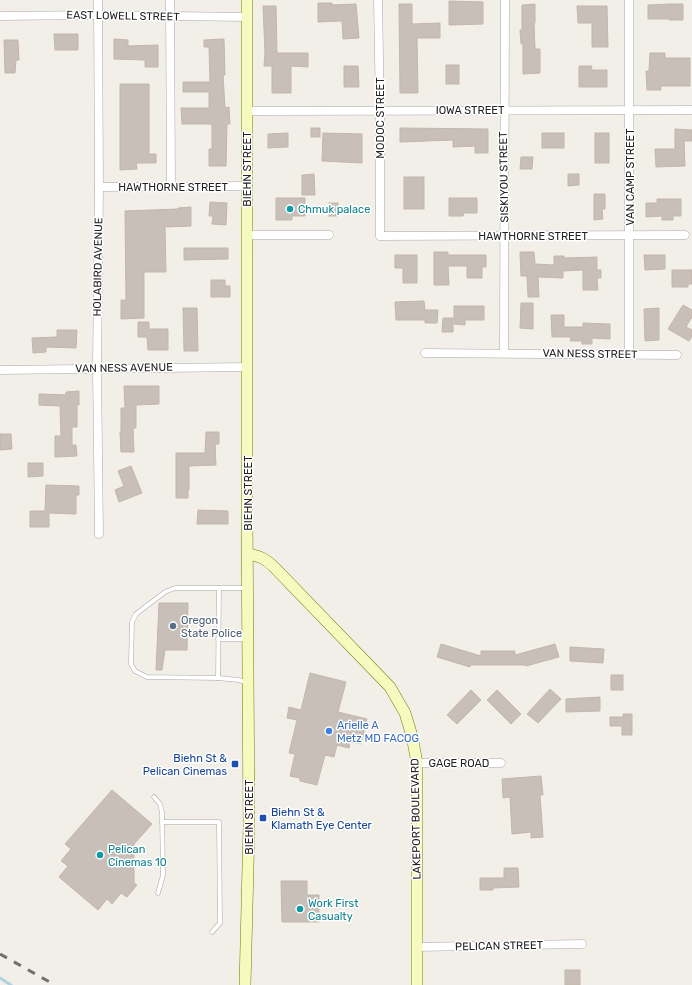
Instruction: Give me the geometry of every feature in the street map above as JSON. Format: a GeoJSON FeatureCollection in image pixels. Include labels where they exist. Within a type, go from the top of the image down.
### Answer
{"type":"FeatureCollection","features":[{"type":"Feature","properties":{"kind":"street","name":"HOLABIRD AVENUE"},"geometry":{"type":"LineString","coordinates":[[98,0],[100,187],[97,368],[99,534]]}},
{"type":"Feature","properties":{"kind":"street"},"geometry":{"type":"LineString","coordinates":[[170,0],[171,186]]}},
{"type":"Feature","properties":{"kind":"street","name":"BIEHN STREET"},"geometry":{"type":"LineString","coordinates":[[245,985],[249,827],[247,0]]}},
{"type":"Feature","properties":{"kind":"street","name":"MODOC STREET"},"geometry":{"type":"LineString","coordinates":[[378,0],[380,236]]}},
{"type":"Feature","properties":{"kind":"street","name":"SISKIYOU STREET"},"geometry":{"type":"LineString","coordinates":[[504,0],[504,353]]}},
{"type":"Feature","properties":{"kind":"street","name":"VAN CAMP STREET"},"geometry":{"type":"LineString","coordinates":[[629,0],[629,355]]}},
{"type":"Feature","properties":{"kind":"street","name":"EAST LOWELL STREET"},"geometry":{"type":"LineString","coordinates":[[0,16],[98,15],[247,17]]}},
{"type":"Feature","properties":{"kind":"street","name":"IOWA STREET"},"geometry":{"type":"LineString","coordinates":[[247,111],[692,110]]}},
{"type":"Feature","properties":{"kind":"street","name":"HAWTHORNE STREET"},"geometry":{"type":"LineString","coordinates":[[100,187],[247,186]]}},
{"type":"Feature","properties":{"kind":"street"},"geometry":{"type":"LineString","coordinates":[[247,235],[329,235]]}},
{"type":"Feature","properties":{"kind":"street","name":"HAWTHORNE STREET"},"geometry":{"type":"LineString","coordinates":[[380,236],[685,235]]}},
{"type":"Feature","properties":{"kind":"street"},"geometry":{"type":"LineString","coordinates":[[425,353],[504,353]]}},
{"type":"Feature","properties":{"kind":"street","name":"VAN NESS STREET"},"geometry":{"type":"LineString","coordinates":[[504,353],[677,355]]}},
{"type":"Feature","properties":{"kind":"street","name":"VAN NESS AVENUE"},"geometry":{"type":"LineString","coordinates":[[0,370],[247,367]]}},
{"type":"Feature","properties":{"kind":"street","name":"LAKEPORT BOULEVARD"},"geometry":{"type":"LineString","coordinates":[[248,554],[266,559],[274,567],[390,687],[406,713],[417,763],[417,985]]}},
{"type":"Feature","properties":{"kind":"street","name":"GAGE ROAD"},"geometry":{"type":"LineString","coordinates":[[417,763],[501,763]]}},
{"type":"Feature","properties":{"kind":"street","name":"PELICAN STREET"},"geometry":{"type":"LineString","coordinates":[[417,947],[582,944]]}},
{"type":"Feature","properties":{"kind":"lane"},"geometry":{"type":"LineString","coordinates":[[248,589],[175,588],[165,592],[136,614],[132,622],[130,664],[135,671],[147,677],[218,678],[238,680],[249,683]]}},
{"type":"Feature","properties":{"kind":"lane"},"geometry":{"type":"LineString","coordinates":[[218,678],[219,588]]}},
{"type":"Feature","properties":{"kind":"lane"},"geometry":{"type":"LineString","coordinates":[[218,639],[248,639]]}},
{"type":"Feature","properties":{"kind":"lane"},"geometry":{"type":"LineString","coordinates":[[154,797],[160,804],[162,812],[164,875],[158,893]]}},
{"type":"Feature","properties":{"kind":"lane"},"geometry":{"type":"LineString","coordinates":[[162,822],[219,822],[220,924],[212,932]]}},
{"type":"Feature","properties":{"kind":"building"},"geometry":{"type":"Polygon","coordinates":[[[449,1],[483,2],[483,24],[449,25],[449,1]]]}},
{"type":"Feature","properties":{"kind":"building"},"geometry":{"type":"Polygon","coordinates":[[[318,3],[332,3],[332,5],[356,4],[359,38],[343,39],[342,21],[318,22],[318,3]]]}},
{"type":"Feature","properties":{"kind":"building"},"geometry":{"type":"Polygon","coordinates":[[[399,4],[412,4],[412,24],[440,23],[440,38],[417,38],[418,93],[400,93],[399,4]]]}},
{"type":"Feature","properties":{"kind":"building"},"geometry":{"type":"Polygon","coordinates":[[[535,4],[535,49],[540,49],[540,73],[523,74],[523,44],[521,44],[520,30],[522,30],[522,5],[535,4]]]}},
{"type":"Feature","properties":{"kind":"building"},"geometry":{"type":"Polygon","coordinates":[[[683,4],[683,20],[648,19],[648,5],[683,4]]]}},
{"type":"Feature","properties":{"kind":"building"},"geometry":{"type":"Polygon","coordinates":[[[263,6],[276,6],[277,53],[308,53],[308,67],[291,66],[291,93],[272,93],[272,66],[264,66],[265,53],[263,6]]]}},
{"type":"Feature","properties":{"kind":"building"},"geometry":{"type":"Polygon","coordinates":[[[577,6],[607,6],[608,47],[592,47],[592,23],[578,23],[577,6]]]}},
{"type":"Feature","properties":{"kind":"building"},"geometry":{"type":"Polygon","coordinates":[[[54,34],[78,34],[78,50],[55,50],[54,34]]]}},
{"type":"Feature","properties":{"kind":"building"},"geometry":{"type":"Polygon","coordinates":[[[114,39],[128,40],[128,46],[158,45],[158,67],[145,67],[145,60],[114,59],[114,39]]]}},
{"type":"Feature","properties":{"kind":"building"},"geometry":{"type":"Polygon","coordinates":[[[224,39],[225,75],[223,75],[225,108],[229,107],[230,124],[227,124],[226,166],[209,166],[209,149],[212,149],[212,124],[182,124],[181,108],[209,108],[209,92],[183,92],[183,82],[210,82],[209,47],[204,47],[204,40],[224,39]]]}},
{"type":"Feature","properties":{"kind":"building"},"geometry":{"type":"Polygon","coordinates":[[[4,40],[18,40],[19,60],[16,60],[15,73],[5,73],[4,40]]]}},
{"type":"Feature","properties":{"kind":"building"},"geometry":{"type":"Polygon","coordinates":[[[650,53],[665,53],[665,58],[690,58],[690,86],[661,86],[661,90],[647,90],[646,71],[649,71],[650,53]]]}},
{"type":"Feature","properties":{"kind":"building"},"geometry":{"type":"Polygon","coordinates":[[[446,65],[459,65],[459,84],[446,84],[446,65]]]}},
{"type":"Feature","properties":{"kind":"building"},"geometry":{"type":"Polygon","coordinates":[[[344,66],[358,66],[359,87],[344,87],[344,66]]]}},
{"type":"Feature","properties":{"kind":"building"},"geometry":{"type":"Polygon","coordinates":[[[579,66],[592,66],[591,70],[607,70],[607,87],[579,87],[579,66]]]}},
{"type":"Feature","properties":{"kind":"building"},"geometry":{"type":"Polygon","coordinates":[[[120,84],[149,84],[149,154],[156,154],[156,163],[136,163],[137,169],[120,170],[120,84]]]}},
{"type":"Feature","properties":{"kind":"building"},"geometry":{"type":"Polygon","coordinates":[[[311,128],[320,128],[320,137],[311,137],[311,128]]]}},
{"type":"Feature","properties":{"kind":"building"},"geometry":{"type":"Polygon","coordinates":[[[400,128],[488,129],[488,153],[475,153],[475,146],[453,147],[453,140],[400,142],[400,128]]]}},
{"type":"Feature","properties":{"kind":"building"},"geometry":{"type":"Polygon","coordinates":[[[675,129],[692,130],[692,141],[684,141],[685,166],[656,167],[655,149],[675,149],[675,129]]]}},
{"type":"Feature","properties":{"kind":"building"},"geometry":{"type":"Polygon","coordinates":[[[288,133],[288,147],[268,148],[268,134],[288,133]]]}},
{"type":"Feature","properties":{"kind":"building"},"geometry":{"type":"Polygon","coordinates":[[[323,133],[362,134],[362,163],[322,161],[323,133]]]}},
{"type":"Feature","properties":{"kind":"building"},"geometry":{"type":"Polygon","coordinates":[[[542,133],[564,133],[564,148],[542,148],[542,133]]]}},
{"type":"Feature","properties":{"kind":"building"},"geometry":{"type":"Polygon","coordinates":[[[595,133],[609,133],[609,163],[595,163],[595,133]]]}},
{"type":"Feature","properties":{"kind":"building"},"geometry":{"type":"Polygon","coordinates":[[[521,157],[533,157],[532,169],[520,169],[521,157]]]}},
{"type":"Feature","properties":{"kind":"building"},"geometry":{"type":"Polygon","coordinates":[[[314,174],[315,195],[302,195],[302,175],[314,174]]]}},
{"type":"Feature","properties":{"kind":"building"},"geometry":{"type":"Polygon","coordinates":[[[568,174],[579,174],[579,185],[568,186],[568,174]]]}},
{"type":"Feature","properties":{"kind":"building"},"geometry":{"type":"Polygon","coordinates":[[[404,177],[424,177],[424,209],[404,209],[404,177]]]}},
{"type":"Feature","properties":{"kind":"building"},"geometry":{"type":"Polygon","coordinates":[[[594,194],[605,194],[605,209],[602,209],[603,219],[594,220],[594,194]]]}},
{"type":"Feature","properties":{"kind":"building","name":"Chmuk palace"},"geometry":{"type":"Polygon","coordinates":[[[276,198],[305,198],[305,216],[292,216],[292,220],[276,220],[276,198]]]}},
{"type":"Feature","properties":{"kind":"building"},"geometry":{"type":"Polygon","coordinates":[[[449,198],[477,198],[477,213],[464,213],[463,216],[449,216],[449,198]]]}},
{"type":"Feature","properties":{"kind":"building"},"geometry":{"type":"Polygon","coordinates":[[[657,199],[681,199],[681,216],[673,216],[673,220],[662,220],[662,216],[646,217],[646,203],[657,203],[657,199]]]}},
{"type":"Feature","properties":{"kind":"building"},"geometry":{"type":"Polygon","coordinates":[[[210,202],[227,203],[226,225],[212,224],[213,216],[209,216],[210,202]]]}},
{"type":"Feature","properties":{"kind":"building"},"geometry":{"type":"Polygon","coordinates":[[[329,203],[338,203],[338,216],[329,216],[329,203]]]}},
{"type":"Feature","properties":{"kind":"building"},"geometry":{"type":"Polygon","coordinates":[[[191,207],[191,226],[165,227],[166,272],[144,272],[144,318],[121,319],[121,300],[126,300],[125,211],[178,209],[191,207]]]}},
{"type":"Feature","properties":{"kind":"building"},"geometry":{"type":"Polygon","coordinates":[[[184,248],[228,248],[228,259],[184,260],[184,248]]]}},
{"type":"Feature","properties":{"kind":"building"},"geometry":{"type":"Polygon","coordinates":[[[434,252],[448,252],[448,255],[486,255],[486,267],[482,267],[482,278],[467,278],[467,266],[448,266],[449,285],[434,285],[434,252]]]}},
{"type":"Feature","properties":{"kind":"building"},"geometry":{"type":"Polygon","coordinates":[[[520,252],[534,252],[535,264],[554,265],[554,256],[564,256],[564,258],[597,257],[597,270],[601,270],[601,278],[597,278],[598,290],[583,290],[583,270],[563,271],[563,278],[538,277],[539,297],[528,297],[527,276],[521,276],[520,252]]]}},
{"type":"Feature","properties":{"kind":"building"},"geometry":{"type":"Polygon","coordinates":[[[395,255],[417,255],[417,283],[403,283],[403,268],[395,268],[395,255]]]}},
{"type":"Feature","properties":{"kind":"building"},"geometry":{"type":"Polygon","coordinates":[[[644,255],[665,255],[665,269],[645,270],[644,255]]]}},
{"type":"Feature","properties":{"kind":"building"},"geometry":{"type":"Polygon","coordinates":[[[672,270],[692,270],[692,284],[688,284],[688,287],[672,287],[672,270]]]}},
{"type":"Feature","properties":{"kind":"building"},"geometry":{"type":"Polygon","coordinates":[[[211,280],[225,280],[225,286],[230,286],[230,297],[211,297],[211,280]]]}},
{"type":"Feature","properties":{"kind":"building"},"geometry":{"type":"Polygon","coordinates":[[[424,301],[425,310],[438,310],[437,323],[425,323],[425,320],[396,320],[395,302],[424,301]]]}},
{"type":"Feature","properties":{"kind":"building"},"geometry":{"type":"Polygon","coordinates":[[[521,303],[533,303],[533,329],[520,328],[521,303]]]}},
{"type":"Feature","properties":{"kind":"building"},"geometry":{"type":"Polygon","coordinates":[[[683,305],[692,310],[692,317],[686,327],[692,330],[692,336],[689,341],[668,329],[683,305]]]}},
{"type":"Feature","properties":{"kind":"building"},"geometry":{"type":"Polygon","coordinates":[[[454,306],[484,306],[484,320],[465,320],[465,325],[454,324],[454,306]]]}},
{"type":"Feature","properties":{"kind":"building"},"geometry":{"type":"Polygon","coordinates":[[[183,308],[197,308],[198,351],[184,351],[183,308]]]}},
{"type":"Feature","properties":{"kind":"building"},"geometry":{"type":"Polygon","coordinates":[[[659,308],[659,340],[645,341],[644,309],[659,308]]]}},
{"type":"Feature","properties":{"kind":"building"},"geometry":{"type":"Polygon","coordinates":[[[551,315],[564,315],[564,327],[583,327],[583,323],[610,324],[610,339],[592,338],[592,344],[582,344],[582,341],[570,341],[571,337],[552,337],[551,315]]]}},
{"type":"Feature","properties":{"kind":"building"},"geometry":{"type":"Polygon","coordinates":[[[443,318],[453,318],[453,332],[442,332],[443,318]]]}},
{"type":"Feature","properties":{"kind":"building"},"geometry":{"type":"Polygon","coordinates":[[[138,322],[149,322],[149,329],[168,329],[168,350],[148,350],[147,337],[138,337],[138,322]]]}},
{"type":"Feature","properties":{"kind":"building"},"geometry":{"type":"Polygon","coordinates":[[[57,330],[77,330],[76,348],[46,347],[46,352],[33,353],[32,338],[57,337],[57,330]]]}},
{"type":"Feature","properties":{"kind":"building"},"geometry":{"type":"Polygon","coordinates":[[[124,386],[159,386],[159,404],[136,405],[136,428],[133,428],[134,452],[121,452],[121,408],[125,408],[124,386]]]}},
{"type":"Feature","properties":{"kind":"building"},"geometry":{"type":"Polygon","coordinates":[[[79,391],[79,405],[77,405],[77,427],[72,427],[72,445],[76,445],[77,456],[55,457],[55,436],[61,436],[60,406],[39,405],[39,394],[66,395],[66,392],[79,391]]]}},
{"type":"Feature","properties":{"kind":"building"},"geometry":{"type":"Polygon","coordinates":[[[206,432],[219,432],[219,444],[215,444],[216,465],[189,466],[188,498],[176,498],[176,453],[205,453],[206,432]]]}},
{"type":"Feature","properties":{"kind":"building"},"geometry":{"type":"Polygon","coordinates":[[[0,434],[11,434],[12,449],[0,450],[0,434]]]}},
{"type":"Feature","properties":{"kind":"building"},"geometry":{"type":"Polygon","coordinates":[[[28,463],[43,463],[43,476],[28,477],[28,463]]]}},
{"type":"Feature","properties":{"kind":"building"},"geometry":{"type":"Polygon","coordinates":[[[131,466],[142,493],[119,502],[115,490],[124,486],[118,471],[131,466]]]}},
{"type":"Feature","properties":{"kind":"building"},"geometry":{"type":"Polygon","coordinates":[[[46,485],[79,486],[79,495],[76,495],[76,514],[49,513],[49,527],[30,527],[30,511],[45,511],[46,485]]]}},
{"type":"Feature","properties":{"kind":"building"},"geometry":{"type":"Polygon","coordinates":[[[198,510],[228,511],[228,524],[197,524],[198,510]]]}},
{"type":"Feature","properties":{"kind":"building","name":"Oregon State Police"},"geometry":{"type":"Polygon","coordinates":[[[159,603],[188,603],[187,650],[165,650],[162,670],[156,670],[159,603]]]}},
{"type":"Feature","properties":{"kind":"building"},"geometry":{"type":"Polygon","coordinates":[[[441,644],[481,656],[481,651],[515,651],[515,655],[555,644],[559,657],[526,666],[470,665],[470,667],[437,657],[441,644]]]}},
{"type":"Feature","properties":{"kind":"building"},"geometry":{"type":"Polygon","coordinates":[[[570,647],[604,649],[603,663],[570,661],[570,647]]]}},
{"type":"Feature","properties":{"kind":"building","name":"Arielle A Metz MD FACOG"},"geometry":{"type":"Polygon","coordinates":[[[310,673],[346,682],[338,712],[367,719],[361,744],[350,742],[349,748],[337,745],[334,757],[325,755],[317,785],[300,781],[300,778],[290,776],[295,754],[289,753],[297,720],[287,718],[289,707],[301,710],[310,673]]]}},
{"type":"Feature","properties":{"kind":"building"},"geometry":{"type":"Polygon","coordinates":[[[611,675],[623,675],[623,690],[611,690],[611,675]]]}},
{"type":"Feature","properties":{"kind":"building"},"geometry":{"type":"Polygon","coordinates":[[[550,689],[561,699],[538,723],[527,714],[550,689]]]}},
{"type":"Feature","properties":{"kind":"building"},"geometry":{"type":"Polygon","coordinates":[[[471,690],[481,700],[457,724],[447,715],[471,690]]]}},
{"type":"Feature","properties":{"kind":"building"},"geometry":{"type":"Polygon","coordinates":[[[497,690],[521,714],[511,724],[487,700],[497,690]]]}},
{"type":"Feature","properties":{"kind":"building"},"geometry":{"type":"Polygon","coordinates":[[[600,697],[600,711],[566,712],[566,699],[600,697]]]}},
{"type":"Feature","properties":{"kind":"building"},"geometry":{"type":"Polygon","coordinates":[[[623,714],[632,714],[632,735],[622,735],[622,726],[610,726],[610,717],[623,717],[623,714]]]}},
{"type":"Feature","properties":{"kind":"building"},"geometry":{"type":"Polygon","coordinates":[[[541,776],[543,795],[540,795],[543,837],[531,838],[531,832],[512,834],[510,797],[503,798],[502,779],[541,776]]]}},
{"type":"Feature","properties":{"kind":"building","name":"Pelican Cinemas 10"},"geometry":{"type":"Polygon","coordinates":[[[112,790],[152,824],[134,844],[134,883],[137,885],[127,897],[121,893],[112,904],[107,899],[98,910],[59,877],[68,866],[61,861],[71,849],[65,844],[112,790]]]}},
{"type":"Feature","properties":{"kind":"building"},"geometry":{"type":"Polygon","coordinates":[[[504,868],[518,868],[519,887],[480,890],[480,878],[504,878],[504,868]]]}},
{"type":"Feature","properties":{"kind":"building","name":"Work First Casualty"},"geometry":{"type":"Polygon","coordinates":[[[281,881],[307,881],[307,895],[319,895],[319,922],[282,922],[281,881]]]}},
{"type":"Feature","properties":{"kind":"building"},"geometry":{"type":"Polygon","coordinates":[[[565,970],[580,970],[580,985],[565,985],[565,970]]]}},
{"type":"Feature","properties":{"kind":"waterway"},"geometry":{"type":"LineString","coordinates":[[0,978],[11,985]]}},
{"type":"Feature","properties":{"kind":"railway"},"geometry":{"type":"LineString","coordinates":[[0,954],[55,985]]}},
{"type":"Feature","properties":{"kind":"place","name":"Chmuk palace"},"geometry":{"type":"Point","coordinates":[290,209]}},
{"type":"Feature","properties":{"kind":"place","name":"Oregon State Police"},"geometry":{"type":"Point","coordinates":[173,626]}},
{"type":"Feature","properties":{"kind":"place","name":"Arielle A Metz MD FACOG"},"geometry":{"type":"Point","coordinates":[329,731]}},
{"type":"Feature","properties":{"kind":"place","name":"Biehn St & Pelican Cinemas"},"geometry":{"type":"Point","coordinates":[235,764]}},
{"type":"Feature","properties":{"kind":"place","name":"Biehn St & Klamath Eye Center"},"geometry":{"type":"Point","coordinates":[263,818]}},
{"type":"Feature","properties":{"kind":"place","name":"Pelican Cinemas 10"},"geometry":{"type":"Point","coordinates":[100,855]}},
{"type":"Feature","properties":{"kind":"place","name":"Work First Casualty"},"geometry":{"type":"Point","coordinates":[300,909]}}]}
